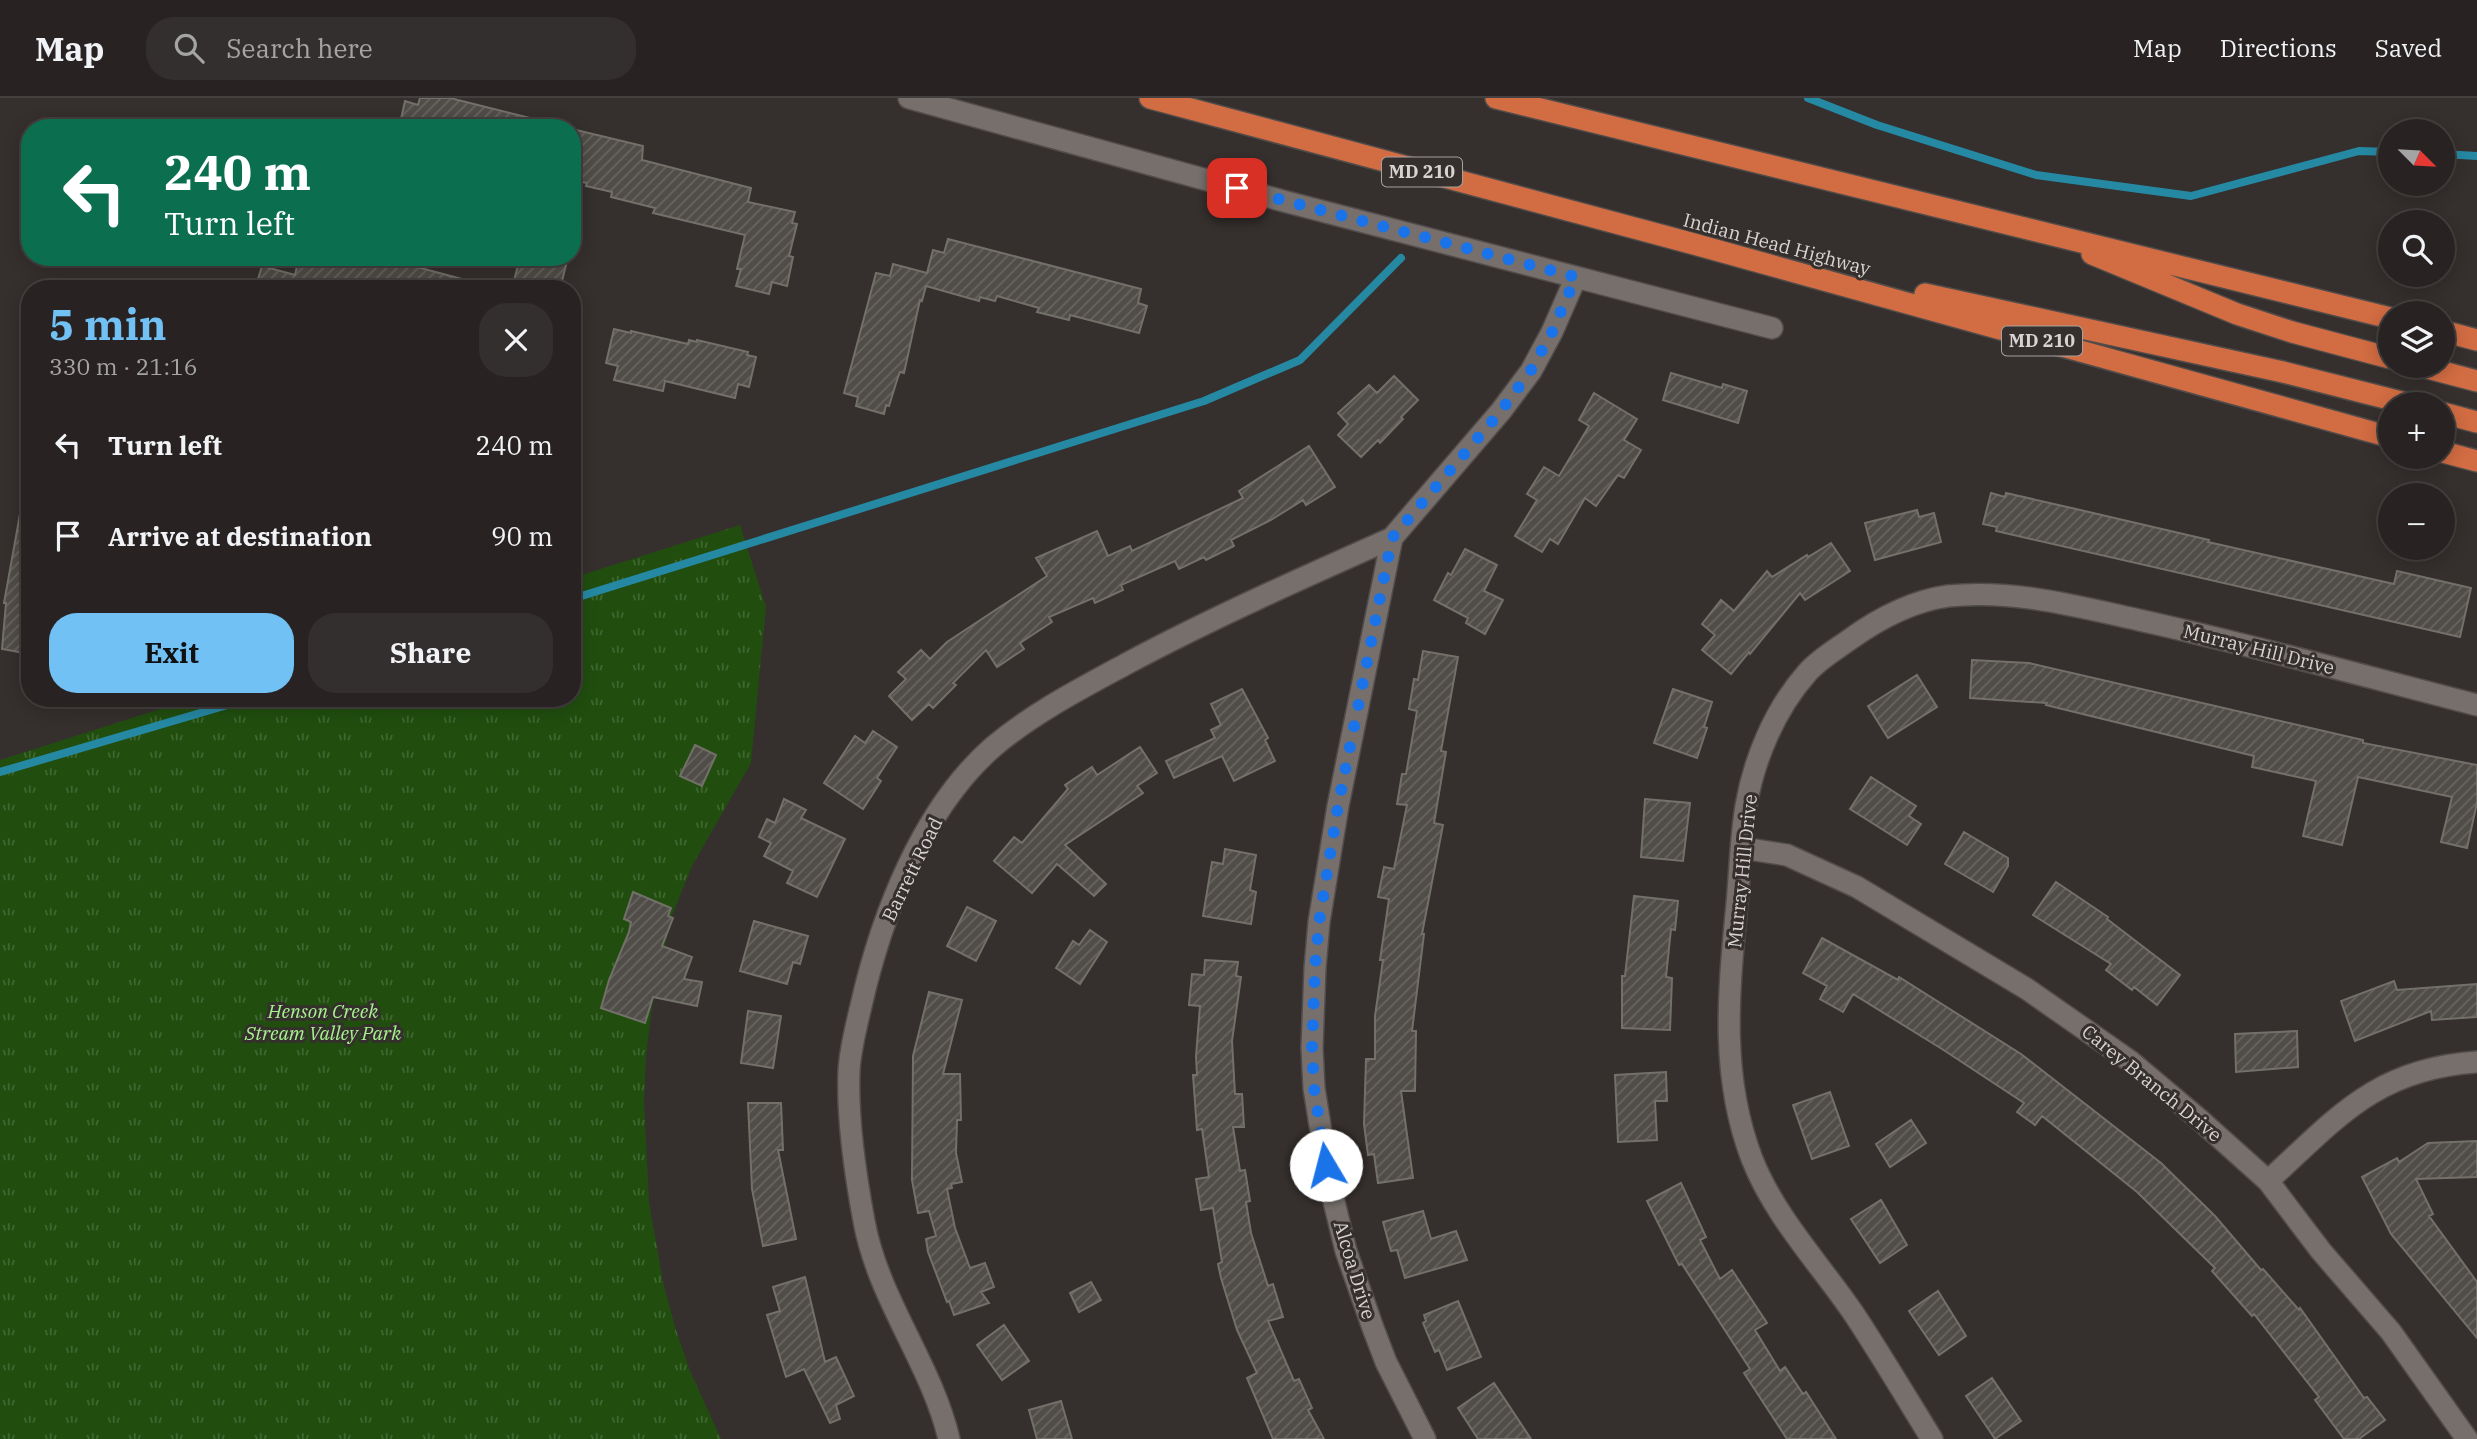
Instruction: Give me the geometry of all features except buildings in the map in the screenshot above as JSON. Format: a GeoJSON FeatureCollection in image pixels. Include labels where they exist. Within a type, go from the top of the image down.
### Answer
{"type":"FeatureCollection","features":[{"type":"Feature","properties":{"kind":"highway","name":"Indian Head Highway"},"geometry":{"type":"LineString","coordinates":[[1150,98],[1694,244],[2378,434]]}},
{"type":"Feature","properties":{"kind":"highway"},"geometry":{"type":"LineString","coordinates":[[1496,98],[2378,315]]}},
{"type":"Feature","properties":{"kind":"highway"},"geometry":{"type":"LineString","coordinates":[[2024,226],[2237,314],[2378,355]]}},
{"type":"Feature","properties":{"kind":"highway"},"geometry":{"type":"LineString","coordinates":[[1694,244],[2283,372],[2378,396]]}},
{"type":"Feature","properties":{"kind":"highway"},"geometry":{"type":"LineString","coordinates":[[2455,334],[2477,340]]}},
{"type":"Feature","properties":{"kind":"highway"},"geometry":{"type":"LineString","coordinates":[[2455,375],[2477,381]]}},
{"type":"Feature","properties":{"kind":"highway"},"geometry":{"type":"LineString","coordinates":[[2455,416],[2477,422]]}},
{"type":"Feature","properties":{"kind":"highway"},"geometry":{"type":"LineString","coordinates":[[2455,455],[2477,461]]}},
{"type":"Feature","properties":{"kind":"street"},"geometry":{"type":"LineString","coordinates":[[909,98],[1274,198],[1772,328]]}},
{"type":"Feature","properties":{"kind":"street","name":"Alcoa Drive"},"geometry":{"type":"LineString","coordinates":[[1425,1439],[1386,1362],[1346,1251],[1323,1148],[1314,1088],[1312,1048],[1319,922],[1338,806],[1392,538],[1493,420],[1531,370],[1548,341],[1576,277]]}},
{"type":"Feature","properties":{"kind":"street","name":"Barrett Road"},"geometry":{"type":"LineString","coordinates":[[949,1439],[938,1400],[903,1328],[870,1244],[861,1204],[852,1125],[849,1071],[856,1026],[869,971],[897,890],[932,824],[952,793],[993,747],[1038,713],[1172,639],[1392,538]]}},
{"type":"Feature","properties":{"kind":"street","name":"Murray Hill Drive"},"geometry":{"type":"LineString","coordinates":[[1932,1439],[1854,1314],[1790,1227],[1766,1189],[1752,1158],[1734,1088],[1729,1047],[1728,995],[1748,796],[1764,746],[1778,714],[1808,672],[1863,630],[1923,600],[1986,593],[2022,597],[2188,631],[2477,705]]}},
{"type":"Feature","properties":{"kind":"street","name":"Carey Branch Drive"},"geometry":{"type":"LineString","coordinates":[[1742,848],[1787,855],[1857,887],[2027,989],[2130,1061],[2268,1181],[2321,1251],[2391,1332],[2467,1439]]}},
{"type":"Feature","properties":{"kind":"street"},"geometry":{"type":"LineString","coordinates":[[2268,1181],[2325,1126],[2366,1095],[2434,1068],[2477,1062]]}},
{"type":"Feature","properties":{"kind":"green space","name":"Henson Creek Stream Valley Park"},"geometry":{"type":"Polygon","coordinates":[[[740,525],[766,607],[751,763],[692,866],[671,918],[652,1007],[646,1055],[644,1103],[649,1202],[663,1282],[690,1371],[721,1439],[0,1439],[0,760],[167,707],[581,707],[581,575],[740,525]]]}},
{"type":"Feature","properties":{"kind":"waterway"},"geometry":{"type":"LineString","coordinates":[[1808,98],[1877,125],[2036,175],[2191,196],[2359,151],[2378,152]]}},
{"type":"Feature","properties":{"kind":"waterway"},"geometry":{"type":"LineString","coordinates":[[2455,155],[2477,156]]}},
{"type":"Feature","properties":{"kind":"waterway"},"geometry":{"type":"LineString","coordinates":[[581,596],[1204,401],[1300,360],[1401,258]]}},
{"type":"Feature","properties":{"kind":"waterway"},"geometry":{"type":"LineString","coordinates":[[0,772],[220,707]]}},
{"type":"Feature","properties":{"kind":"route"},"geometry":{"type":"LineString","coordinates":[[1237,188],[1576,277],[1552,332],[1531,370],[1501,411],[1392,538],[1338,806],[1319,922],[1312,1048],[1314,1088],[1326,1165]]}}]}
